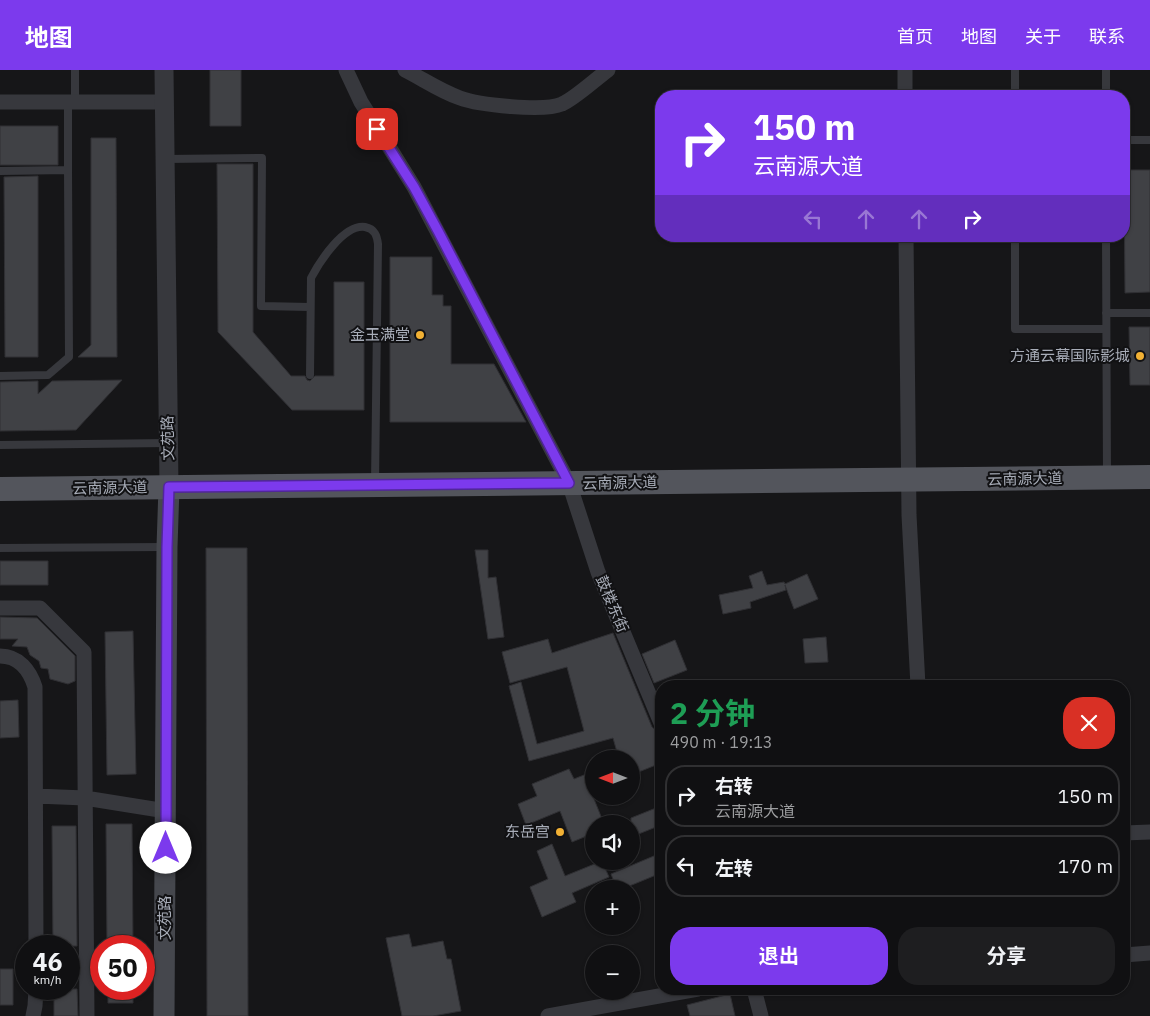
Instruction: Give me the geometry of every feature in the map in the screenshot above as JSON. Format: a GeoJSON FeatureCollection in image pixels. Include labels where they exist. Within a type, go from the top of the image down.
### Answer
{"type":"FeatureCollection","features":[{"type":"Feature","properties":{"kind":"main road","name":"云南源大道"},"geometry":{"type":"LineString","coordinates":[[0,489],[1150,477]]}},
{"type":"Feature","properties":{"kind":"main road","name":"文苑路"},"geometry":{"type":"LineString","coordinates":[[164,1016],[169,487]]}},
{"type":"Feature","properties":{"kind":"street","name":"文苑路"},"geometry":{"type":"LineString","coordinates":[[164,70],[169,487]]}},
{"type":"Feature","properties":{"kind":"street","name":"鼓楼东街"},"geometry":{"type":"LineString","coordinates":[[346,70],[361,102],[414,187],[438,231],[569,483],[598,572],[655,709]]}},
{"type":"Feature","properties":{"kind":"street"},"geometry":{"type":"LineString","coordinates":[[405,70],[461,99],[518,107],[545,107],[562,104],[608,70]]}},
{"type":"Feature","properties":{"kind":"street"},"geometry":{"type":"LineString","coordinates":[[905,70],[905,90]]}},
{"type":"Feature","properties":{"kind":"street"},"geometry":{"type":"LineString","coordinates":[[0,102],[165,102]]}},
{"type":"Feature","properties":{"kind":"street"},"geometry":{"type":"LineString","coordinates":[[906,242],[909,515],[918,680]]}},
{"type":"Feature","properties":{"kind":"street"},"geometry":{"type":"LineString","coordinates":[[0,608],[40,608],[84,652],[87,1016]]}},
{"type":"Feature","properties":{"kind":"street"},"geometry":{"type":"LineString","coordinates":[[0,656],[16,660],[32,676],[35,687],[36,935]]}},
{"type":"Feature","properties":{"kind":"street"},"geometry":{"type":"LineString","coordinates":[[36,796],[85,798],[166,810]]}},
{"type":"Feature","properties":{"kind":"street"},"geometry":{"type":"LineString","coordinates":[[1130,833],[1150,832]]}},
{"type":"Feature","properties":{"kind":"street"},"geometry":{"type":"LineString","coordinates":[[1130,955],[1150,953]]}},
{"type":"Feature","properties":{"kind":"street"},"geometry":{"type":"LineString","coordinates":[[548,1016],[665,995]]}},
{"type":"Feature","properties":{"kind":"street"},"geometry":{"type":"LineString","coordinates":[[756,995],[761,1016]]}},
{"type":"Feature","properties":{"kind":"street"},"geometry":{"type":"LineString","coordinates":[[33,1016],[35,1000]]}},
{"type":"Feature","properties":{"kind":"lane"},"geometry":{"type":"LineString","coordinates":[[0,376],[48,375],[69,358],[68,170],[75,70]]}},
{"type":"Feature","properties":{"kind":"lane"},"geometry":{"type":"LineString","coordinates":[[1015,70],[1015,90]]}},
{"type":"Feature","properties":{"kind":"lane"},"geometry":{"type":"LineString","coordinates":[[1106,70],[1106,90]]}},
{"type":"Feature","properties":{"kind":"lane"},"geometry":{"type":"LineString","coordinates":[[1130,140],[1150,140]]}},
{"type":"Feature","properties":{"kind":"lane"},"geometry":{"type":"LineString","coordinates":[[165,159],[262,158],[261,306],[310,307]]}},
{"type":"Feature","properties":{"kind":"lane"},"geometry":{"type":"LineString","coordinates":[[0,171],[68,170]]}},
{"type":"Feature","properties":{"kind":"lane"},"geometry":{"type":"LineString","coordinates":[[310,375],[311,278],[317,267],[348,231],[360,227],[371,229],[375,233],[378,244],[375,485]]}},
{"type":"Feature","properties":{"kind":"lane"},"geometry":{"type":"LineString","coordinates":[[1015,242],[1015,329],[1106,329]]}},
{"type":"Feature","properties":{"kind":"lane"},"geometry":{"type":"LineString","coordinates":[[1106,242],[1107,478]]}},
{"type":"Feature","properties":{"kind":"lane"},"geometry":{"type":"LineString","coordinates":[[1106,313],[1150,313]]}},
{"type":"Feature","properties":{"kind":"lane"},"geometry":{"type":"LineString","coordinates":[[0,445],[168,443]]}},
{"type":"Feature","properties":{"kind":"lane"},"geometry":{"type":"LineString","coordinates":[[0,548],[167,547]]}},
{"type":"Feature","properties":{"kind":"building"},"geometry":{"type":"Polygon","coordinates":[[[210,70],[241,70],[241,126],[210,126],[210,70]]]}},
{"type":"Feature","properties":{"kind":"building"},"geometry":{"type":"Polygon","coordinates":[[[0,126],[58,126],[58,165],[0,165],[0,126]]]}},
{"type":"Feature","properties":{"kind":"building"},"geometry":{"type":"Polygon","coordinates":[[[91,138],[116,138],[117,357],[78,357],[91,345],[91,138]]]}},
{"type":"Feature","properties":{"kind":"building"},"geometry":{"type":"Polygon","coordinates":[[[217,164],[253,164],[253,332],[291,376],[305,376],[310,381],[315,376],[334,376],[334,282],[364,282],[364,410],[292,410],[218,332],[217,164]]]}},
{"type":"Feature","properties":{"kind":"building"},"geometry":{"type":"Polygon","coordinates":[[[1130,170],[1150,170],[1150,292],[1125,293],[1125,242],[1130,242],[1130,170]]]}},
{"type":"Feature","properties":{"kind":"building"},"geometry":{"type":"Polygon","coordinates":[[[38,176],[38,357],[5,357],[4,177],[38,176]]]}},
{"type":"Feature","properties":{"kind":"building","name":"金玉满堂"},"geometry":{"type":"Polygon","coordinates":[[[390,257],[432,257],[432,295],[443,295],[443,306],[451,306],[451,364],[494,364],[526,422],[390,422],[390,257]]]}},
{"type":"Feature","properties":{"kind":"building","name":"方通云幕国际影城"},"geometry":{"type":"Polygon","coordinates":[[[1129,327],[1150,327],[1150,385],[1130,385],[1129,327]]]}},
{"type":"Feature","properties":{"kind":"building"},"geometry":{"type":"Polygon","coordinates":[[[122,380],[76,430],[0,431],[0,382],[38,381],[38,394],[52,381],[122,380]]]}},
{"type":"Feature","properties":{"kind":"building"},"geometry":{"type":"Polygon","coordinates":[[[206,548],[247,548],[248,1016],[207,1016],[206,548]]]}},
{"type":"Feature","properties":{"kind":"building"},"geometry":{"type":"Polygon","coordinates":[[[475,550],[488,550],[488,578],[496,577],[504,637],[488,639],[475,550]]]}},
{"type":"Feature","properties":{"kind":"building"},"geometry":{"type":"Polygon","coordinates":[[[0,561],[48,561],[48,585],[0,585],[0,561]]]}},
{"type":"Feature","properties":{"kind":"building"},"geometry":{"type":"Polygon","coordinates":[[[762,571],[767,585],[784,582],[785,584],[807,574],[818,599],[794,609],[785,585],[786,590],[750,602],[751,608],[723,614],[719,595],[753,588],[749,576],[762,571]]]}},
{"type":"Feature","properties":{"kind":"building"},"geometry":{"type":"Polygon","coordinates":[[[0,617],[37,618],[75,656],[75,681],[68,684],[50,679],[48,669],[41,668],[39,661],[30,655],[27,647],[12,646],[18,639],[0,639],[0,617]]]}},
{"type":"Feature","properties":{"kind":"building"},"geometry":{"type":"Polygon","coordinates":[[[133,631],[136,774],[107,775],[105,632],[133,631]]]}},
{"type":"Feature","properties":{"kind":"building"},"geometry":{"type":"Polygon","coordinates":[[[613,633],[652,727],[655,730],[655,765],[640,771],[640,750],[616,750],[613,738],[529,761],[509,686],[521,682],[537,744],[584,731],[567,667],[510,683],[502,652],[548,639],[552,653],[613,633]]]}},
{"type":"Feature","properties":{"kind":"building"},"geometry":{"type":"Polygon","coordinates":[[[826,637],[828,662],[805,663],[803,639],[826,637]]]}},
{"type":"Feature","properties":{"kind":"building"},"geometry":{"type":"Polygon","coordinates":[[[675,640],[687,670],[662,680],[655,680],[654,683],[642,654],[675,640]]]}},
{"type":"Feature","properties":{"kind":"building"},"geometry":{"type":"Polygon","coordinates":[[[18,700],[19,737],[0,738],[0,701],[18,700]]]}},
{"type":"Feature","properties":{"kind":"building"},"geometry":{"type":"Polygon","coordinates":[[[569,769],[574,779],[585,775],[585,805],[596,805],[600,815],[585,815],[585,837],[572,842],[560,811],[526,825],[518,804],[537,796],[532,784],[569,769]]]}},
{"type":"Feature","properties":{"kind":"building"},"geometry":{"type":"Polygon","coordinates":[[[655,808],[655,827],[640,833],[638,815],[655,808]]]}},
{"type":"Feature","properties":{"kind":"building"},"geometry":{"type":"Polygon","coordinates":[[[106,824],[132,824],[133,935],[107,935],[106,824]]]}},
{"type":"Feature","properties":{"kind":"building"},"geometry":{"type":"Polygon","coordinates":[[[52,826],[76,826],[77,935],[53,935],[52,826]]]}},
{"type":"Feature","properties":{"kind":"building"},"geometry":{"type":"Polygon","coordinates":[[[552,844],[565,876],[585,868],[585,870],[606,870],[609,877],[602,880],[585,880],[585,887],[572,893],[576,902],[542,917],[530,887],[548,879],[537,851],[552,844]]]}},
{"type":"Feature","properties":{"kind":"building"},"geometry":{"type":"Polygon","coordinates":[[[655,856],[655,875],[640,882],[640,880],[613,880],[611,874],[621,870],[640,870],[640,862],[655,856]]]}},
{"type":"Feature","properties":{"kind":"building"},"geometry":{"type":"Polygon","coordinates":[[[409,934],[412,947],[443,941],[447,959],[451,959],[461,1011],[433,1016],[402,1016],[386,938],[409,934]]]}},
{"type":"Feature","properties":{"kind":"building"},"geometry":{"type":"Polygon","coordinates":[[[0,969],[13,969],[13,1005],[0,1005],[0,969]]]}},
{"type":"Feature","properties":{"kind":"building"},"geometry":{"type":"Polygon","coordinates":[[[730,995],[735,1016],[690,1016],[687,1005],[730,995]]]}},
{"type":"Feature","properties":{"kind":"building"},"geometry":{"type":"Polygon","coordinates":[[[54,1000],[77,1000],[78,1016],[54,1016],[54,1000]]]}},
{"type":"Feature","properties":{"kind":"building"},"geometry":{"type":"Polygon","coordinates":[[[108,1000],[133,1000],[133,1003],[108,1003],[108,1000]]]}},
{"type":"Feature","properties":{"kind":"place","name":"金玉满堂"},"geometry":{"type":"Point","coordinates":[420,335]}},
{"type":"Feature","properties":{"kind":"place","name":"方通云幕国际影城"},"geometry":{"type":"Point","coordinates":[1140,356]}},
{"type":"Feature","properties":{"kind":"place","name":"东岳宫"},"geometry":{"type":"Point","coordinates":[560,832]}},
{"type":"Feature","properties":{"kind":"route"},"geometry":{"type":"LineString","coordinates":[[166,848],[167,547],[169,487],[569,483],[438,231],[414,187],[377,129]]}}]}
